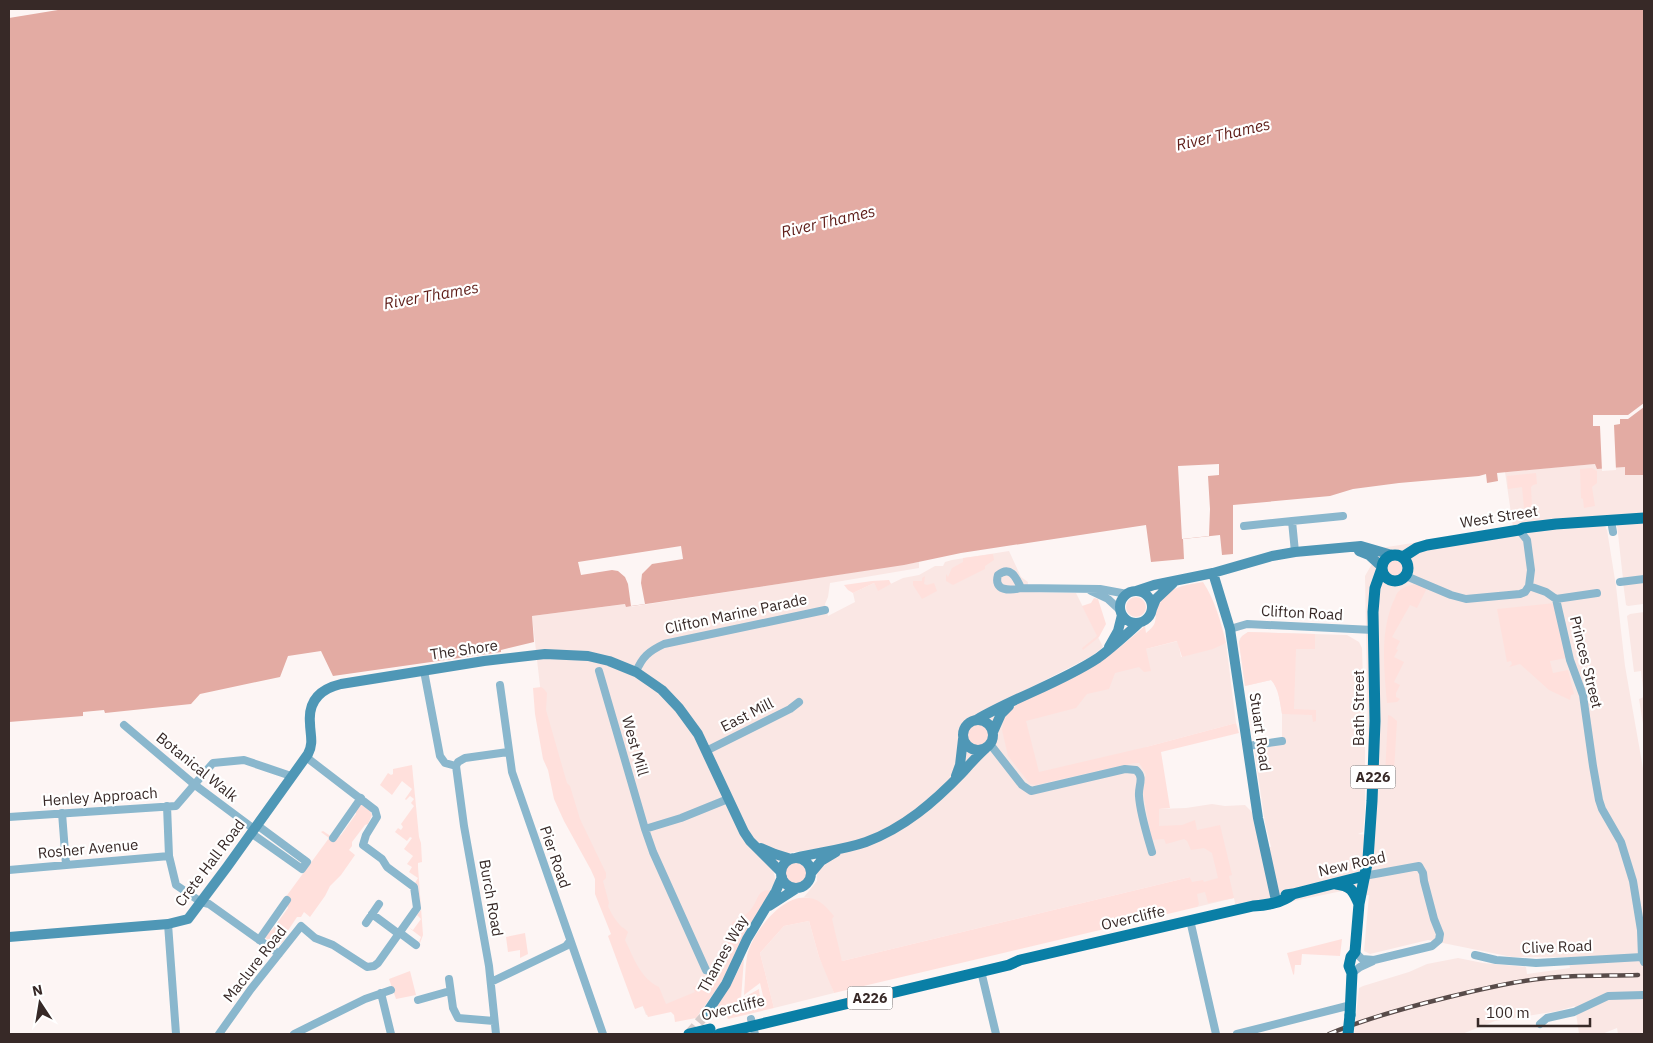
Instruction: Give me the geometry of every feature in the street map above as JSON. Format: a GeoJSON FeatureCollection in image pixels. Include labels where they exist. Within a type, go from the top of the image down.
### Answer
{"type":"FeatureCollection","features":[{"type":"Feature","properties":{"kind":"main road","name":"West Street"},"geometry":{"type":"LineString","coordinates":[[1397,556],[1427,545],[1523,528],[1556,524],[1609,525],[1644,518]]}},
{"type":"Feature","properties":{"kind":"main road"},"geometry":{"type":"LineString","coordinates":[[1397,556],[1406,560],[1408,567],[1406,576],[1400,581],[1392,582],[1385,578],[1381,568],[1385,559],[1397,556]]}},
{"type":"Feature","properties":{"kind":"main road","name":"Bath Street"},"geometry":{"type":"LineString","coordinates":[[1364,876],[1368,859],[1374,751],[1373,630],[1375,588],[1381,568]]}},
{"type":"Feature","properties":{"kind":"main road","name":"New Road"},"geometry":{"type":"LineString","coordinates":[[1275,896],[1294,894],[1364,876]]}},
{"type":"Feature","properties":{"kind":"main road","name":"A226"},"geometry":{"type":"LineString","coordinates":[[1348,1034],[1351,1010],[1352,973],[1350,963],[1351,957],[1355,952],[1359,904],[1364,876]]}},
{"type":"Feature","properties":{"kind":"main road"},"geometry":{"type":"LineString","coordinates":[[1335,883],[1346,885],[1350,888],[1359,904]]}},
{"type":"Feature","properties":{"kind":"main road","name":"New Road"},"geometry":{"type":"LineString","coordinates":[[1259,904],[1284,900],[1294,894]]}},
{"type":"Feature","properties":{"kind":"main road"},"geometry":{"type":"LineString","coordinates":[[1259,904],[1275,896]]}},
{"type":"Feature","properties":{"kind":"main road","name":"Overcliffe"},"geometry":{"type":"LineString","coordinates":[[753,1027],[783,1011],[988,963],[1020,960],[1231,911],[1238,903],[1259,904]]}},
{"type":"Feature","properties":{"kind":"main road","name":"Overcliffe"},"geometry":{"type":"LineString","coordinates":[[689,1034],[753,1027],[1009,965],[1020,960]]}},
{"type":"Feature","properties":{"kind":"main road","name":"Overcliffe"},"geometry":{"type":"LineString","coordinates":[[942,974],[949,976],[979,968],[981,971]]}},
{"type":"Feature","properties":{"kind":"main road","name":"Overcliffe"},"geometry":{"type":"LineString","coordinates":[[783,1011],[788,1014],[834,1003],[840,1005]]}},
{"type":"Feature","properties":{"kind":"street"},"geometry":{"type":"LineString","coordinates":[[1244,526],[1344,516]]}},
{"type":"Feature","properties":{"kind":"street"},"geometry":{"type":"LineString","coordinates":[[1292,521],[1296,552]]}},
{"type":"Feature","properties":{"kind":"street"},"geometry":{"type":"LineString","coordinates":[[1406,576],[1451,595],[1466,599],[1525,592],[1529,586],[1531,570],[1528,544],[1525,536],[1519,530]]}},
{"type":"Feature","properties":{"kind":"street"},"geometry":{"type":"LineString","coordinates":[[1108,650],[1118,632],[1122,613],[1121,602],[1132,593],[1154,585],[1214,573],[1272,556],[1296,552],[1361,546],[1397,556]]}},
{"type":"Feature","properties":{"kind":"street"},"geometry":{"type":"LineString","coordinates":[[1343,547],[1366,553],[1381,568]]}},
{"type":"Feature","properties":{"kind":"street","name":"Stuart Road"},"geometry":{"type":"LineString","coordinates":[[1214,573],[1230,628],[1258,818],[1275,896]]}},
{"type":"Feature","properties":{"kind":"street"},"geometry":{"type":"LineString","coordinates":[[1620,582],[1644,579]]}},
{"type":"Feature","properties":{"kind":"street"},"geometry":{"type":"LineString","coordinates":[[954,779],[960,765],[963,735],[966,726],[972,721],[1084,666],[1120,642],[1139,623],[1148,618],[1156,598],[1178,580]]}},
{"type":"Feature","properties":{"kind":"street","name":"Princes Street"},"geometry":{"type":"LineString","coordinates":[[1529,586],[1546,592],[1556,599],[1570,660],[1583,695],[1599,800],[1622,843],[1633,881],[1641,930],[1643,959]]}},
{"type":"Feature","properties":{"kind":"street"},"geometry":{"type":"LineString","coordinates":[[1021,588],[1100,589],[1146,595],[1152,609]]}},
{"type":"Feature","properties":{"kind":"street"},"geometry":{"type":"LineString","coordinates":[[1086,590],[1108,599],[1129,621],[1139,623]]}},
{"type":"Feature","properties":{"kind":"street"},"geometry":{"type":"LineString","coordinates":[[1556,599],[1594,591]]}},
{"type":"Feature","properties":{"kind":"street","name":"Clifton Marine Parade"},"geometry":{"type":"LineString","coordinates":[[636,672],[644,656],[664,644],[825,610]]}},
{"type":"Feature","properties":{"kind":"street","name":"Clifton Road"},"geometry":{"type":"LineString","coordinates":[[1230,628],[1247,624],[1373,630]]}},
{"type":"Feature","properties":{"kind":"street","name":"The Shore"},"geometry":{"type":"LineString","coordinates":[[318,694],[335,685],[484,661],[545,654],[588,656],[636,672]]}},
{"type":"Feature","properties":{"kind":"street"},"geometry":{"type":"LineString","coordinates":[[424,671],[440,756],[445,763],[456,766],[464,758],[508,752]]}},
{"type":"Feature","properties":{"kind":"street","name":"West Mill"},"geometry":{"type":"LineString","coordinates":[[598,671],[653,852],[706,970]]}},
{"type":"Feature","properties":{"kind":"street"},"geometry":{"type":"LineString","coordinates":[[636,672],[662,690],[679,708],[698,734],[744,832],[781,875],[787,885],[797,888],[806,885],[821,861],[839,850]]}},
{"type":"Feature","properties":{"kind":"street","name":"Pier Road"},"geometry":{"type":"LineString","coordinates":[[500,684],[512,772],[603,1034]]}},
{"type":"Feature","properties":{"kind":"street","name":"Crete Hall Road"},"geometry":{"type":"LineString","coordinates":[[9,937],[168,924],[188,919],[306,757],[312,744],[310,716],[318,694]]}},
{"type":"Feature","properties":{"kind":"street"},"geometry":{"type":"LineString","coordinates":[[781,875],[784,863],[793,858],[839,850],[877,837],[912,818],[932,803],[988,746],[1001,714],[1025,696]]}},
{"type":"Feature","properties":{"kind":"street","name":"East Mill"},"geometry":{"type":"LineString","coordinates":[[706,751],[799,702]]}},
{"type":"Feature","properties":{"kind":"street"},"geometry":{"type":"LineString","coordinates":[[976,720],[989,724],[993,732]]}},
{"type":"Feature","properties":{"kind":"street","name":"Botanical Walk"},"geometry":{"type":"LineString","coordinates":[[124,725],[195,785],[254,829]]}},
{"type":"Feature","properties":{"kind":"street"},"geometry":{"type":"LineString","coordinates":[[964,739],[965,743],[972,749],[981,750],[988,746]]}},
{"type":"Feature","properties":{"kind":"street"},"geometry":{"type":"LineString","coordinates":[[1248,746],[1282,741]]}},
{"type":"Feature","properties":{"kind":"street"},"geometry":{"type":"LineString","coordinates":[[988,746],[1022,785],[1031,791],[1125,769],[1136,770],[1142,778],[1139,799],[1152,852]]}},
{"type":"Feature","properties":{"kind":"street"},"geometry":{"type":"LineString","coordinates":[[306,757],[372,806],[378,815],[376,822],[366,835],[363,845],[382,859],[387,867],[415,887],[417,908],[399,933]]}},
{"type":"Feature","properties":{"kind":"street","name":"Henley Approach"},"geometry":{"type":"LineString","coordinates":[[9,817],[176,806],[212,763],[244,760],[291,776]]}},
{"type":"Feature","properties":{"kind":"street","name":"Burch Road"},"geometry":{"type":"LineString","coordinates":[[456,766],[462,817],[491,982],[496,1034]]}},
{"type":"Feature","properties":{"kind":"street"},"geometry":{"type":"LineString","coordinates":[[332,838],[361,798]]}},
{"type":"Feature","properties":{"kind":"street"},"geometry":{"type":"LineString","coordinates":[[645,829],[681,818],[728,799]]}},
{"type":"Feature","properties":{"kind":"street"},"geometry":{"type":"LineString","coordinates":[[167,806],[169,856],[176,886],[201,902],[209,904],[279,954]]}},
{"type":"Feature","properties":{"kind":"street"},"geometry":{"type":"LineString","coordinates":[[62,813],[66,865]]}},
{"type":"Feature","properties":{"kind":"street"},"geometry":{"type":"LineString","coordinates":[[254,829],[307,862],[302,870],[254,829]]}},
{"type":"Feature","properties":{"kind":"street"},"geometry":{"type":"LineString","coordinates":[[755,846],[775,854],[806,862],[811,868],[812,873]]}},
{"type":"Feature","properties":{"kind":"street","name":"Rosher Avenue"},"geometry":{"type":"LineString","coordinates":[[9,870],[169,856]]}},
{"type":"Feature","properties":{"kind":"street","name":"New Road"},"geometry":{"type":"LineString","coordinates":[[1364,876],[1419,866],[1423,873],[1434,919],[1440,934],[1440,940],[1432,946],[1374,960]]}},
{"type":"Feature","properties":{"kind":"street","name":"Thames Way"},"geometry":{"type":"LineString","coordinates":[[706,1014],[726,984],[751,930],[779,886],[781,875]]}},
{"type":"Feature","properties":{"kind":"street","name":"Thames Way"},"geometry":{"type":"LineString","coordinates":[[766,908],[797,888]]}},
{"type":"Feature","properties":{"kind":"street"},"geometry":{"type":"LineString","coordinates":[[259,940],[287,900]]}},
{"type":"Feature","properties":{"kind":"street"},"geometry":{"type":"LineString","coordinates":[[366,922],[379,904]]}},
{"type":"Feature","properties":{"kind":"street"},"geometry":{"type":"LineString","coordinates":[[372,914],[416,945]]}},
{"type":"Feature","properties":{"kind":"street"},"geometry":{"type":"LineString","coordinates":[[1190,920],[1216,1034]]}},
{"type":"Feature","properties":{"kind":"street"},"geometry":{"type":"LineString","coordinates":[[168,924],[176,1034]]}},
{"type":"Feature","properties":{"kind":"street","name":"Maclure Road"},"geometry":{"type":"LineString","coordinates":[[219,1034],[301,926],[317,938],[333,945],[366,967],[377,964],[399,933]]}},
{"type":"Feature","properties":{"kind":"street"},"geometry":{"type":"LineString","coordinates":[[491,982],[566,946],[570,941]]}},
{"type":"Feature","properties":{"kind":"street"},"geometry":{"type":"LineString","coordinates":[[1355,952],[1362,959],[1374,960]]}},
{"type":"Feature","properties":{"kind":"street","name":"Clive Road"},"geometry":{"type":"LineString","coordinates":[[1475,955],[1496,960],[1536,963],[1643,959]]}},
{"type":"Feature","properties":{"kind":"street"},"geometry":{"type":"LineString","coordinates":[[1352,973],[1360,967],[1372,963],[1374,960]]}},
{"type":"Feature","properties":{"kind":"street"},"geometry":{"type":"LineString","coordinates":[[981,971],[996,1034]]}},
{"type":"Feature","properties":{"kind":"street"},"geometry":{"type":"LineString","coordinates":[[449,979],[453,1008],[458,1018],[494,1021]]}},
{"type":"Feature","properties":{"kind":"street"},"geometry":{"type":"LineString","coordinates":[[294,1034],[365,999],[391,990]]}},
{"type":"Feature","properties":{"kind":"street"},"geometry":{"type":"LineString","coordinates":[[418,1000],[450,991]]}},
{"type":"Feature","properties":{"kind":"street"},"geometry":{"type":"LineString","coordinates":[[381,993],[391,1034]]}},
{"type":"Feature","properties":{"kind":"street"},"geometry":{"type":"LineString","coordinates":[[1540,1024],[1546,1018],[1574,1012],[1608,996],[1644,995]]}},
{"type":"Feature","properties":{"kind":"street"},"geometry":{"type":"LineString","coordinates":[[1237,1034],[1327,1011],[1351,1010]]}},
{"type":"Feature","properties":{"kind":"shaded area"},"geometry":{"type":"Polygon","coordinates":[[[1595,464],[1598,469],[1625,467],[1625,475],[1644,475],[1644,575],[1623,579],[1616,516],[1604,517],[1616,586],[1625,666],[1644,774],[1643,1034],[1618,1034],[1617,1028],[1602,1034],[1579,1034],[1575,1006],[1558,1011],[1495,1021],[1462,1034],[1354,1034],[1359,988],[1363,986],[1409,972],[1427,964],[1458,958],[1483,963],[1526,967],[1527,974],[1570,968],[1568,957],[1512,957],[1428,940],[1370,954],[1364,951],[1369,895],[1352,896],[1342,891],[1237,913],[1234,898],[1197,907],[1190,877],[842,961],[810,898],[804,897],[817,881],[817,875],[828,847],[788,853],[779,860],[773,870],[775,887],[744,934],[730,967],[686,1006],[646,1015],[611,924],[543,712],[532,616],[626,604],[626,607],[630,607],[919,562],[919,568],[830,583],[825,604],[828,616],[855,602],[853,593],[874,583],[878,590],[903,578],[919,575],[935,566],[943,566],[945,562],[1009,551],[1021,577],[1028,582],[1027,592],[1076,593],[1103,647],[1092,656],[1006,700],[1012,714],[1146,649],[1178,641],[1181,657],[1226,643],[1236,723],[1146,747],[1159,809],[1186,808],[1212,804],[1225,806],[1245,805],[1252,812],[1261,849],[1271,847],[1265,823],[1253,741],[1282,739],[1282,714],[1278,691],[1273,681],[1245,686],[1240,638],[1248,632],[1347,635],[1359,642],[1362,648],[1365,811],[1363,832],[1358,834],[1368,835],[1365,576],[1381,548],[1513,527],[1505,472],[1595,464]]]}},
{"type":"Feature","properties":{"kind":"shaded area"},"geometry":{"type":"Polygon","coordinates":[[[1592,468],[1597,471],[1597,483],[1592,487],[1595,506],[1584,508],[1583,499],[1581,498],[1580,469],[1592,468]]]}},
{"type":"Feature","properties":{"kind":"shaded area"},"geometry":{"type":"Polygon","coordinates":[[[1536,473],[1537,484],[1531,487],[1532,507],[1524,508],[1522,487],[1508,489],[1507,476],[1536,473]]]}},
{"type":"Feature","properties":{"kind":"shaded area"},"geometry":{"type":"Polygon","coordinates":[[[993,554],[994,560],[985,566],[985,569],[953,585],[946,581],[946,574],[948,577],[952,568],[963,562],[963,558],[993,554]]]}},
{"type":"Feature","properties":{"kind":"shaded area"},"geometry":{"type":"Polygon","coordinates":[[[1395,558],[1402,561],[1405,568],[1402,575],[1395,578],[1388,575],[1385,568],[1388,561],[1395,558]]]}},
{"type":"Feature","properties":{"kind":"shaded area"},"geometry":{"type":"Polygon","coordinates":[[[925,576],[924,584],[934,583],[937,591],[922,599],[913,585],[913,581],[922,581],[922,578],[925,576]]]}},
{"type":"Feature","properties":{"kind":"shaded area"},"geometry":{"type":"Polygon","coordinates":[[[889,580],[891,584],[878,591],[874,583],[853,593],[844,585],[872,581],[889,580]]]}},
{"type":"Feature","properties":{"kind":"shaded area"},"geometry":{"type":"Polygon","coordinates":[[[1644,580],[1643,604],[1626,605],[1623,582],[1644,580]]]}},
{"type":"Feature","properties":{"kind":"shaded area"},"geometry":{"type":"Polygon","coordinates":[[[1203,582],[1220,619],[1226,643],[1213,649],[1182,657],[1177,641],[1146,649],[1151,671],[1144,672],[1139,667],[1115,673],[1109,689],[1087,694],[1076,708],[1026,721],[1039,772],[1146,747],[1236,723],[1239,733],[1161,752],[1170,808],[1159,809],[1159,826],[1182,825],[1195,820],[1197,830],[1220,825],[1232,875],[1229,876],[1234,898],[1208,903],[1205,892],[1197,894],[1199,904],[1197,907],[834,993],[819,957],[809,921],[784,926],[760,953],[774,1008],[728,1019],[727,1016],[764,1000],[760,983],[744,995],[747,956],[755,936],[762,926],[770,916],[789,901],[810,898],[824,905],[834,916],[832,919],[842,961],[1190,877],[1192,882],[1203,880],[1204,882],[1218,878],[1212,853],[1204,848],[1191,850],[1184,839],[1166,844],[1164,839],[1152,840],[1143,792],[1146,774],[1139,763],[1035,785],[1030,784],[1008,756],[1002,730],[1004,718],[1013,707],[1026,698],[1094,664],[1119,648],[1145,626],[1146,633],[1154,625],[1159,602],[1168,592],[1182,586],[1203,582]]]}},
{"type":"Feature","properties":{"kind":"shaded area"},"geometry":{"type":"Polygon","coordinates":[[[1416,584],[1427,588],[1417,608],[1410,605],[1392,637],[1400,641],[1394,657],[1404,662],[1394,682],[1400,685],[1396,697],[1400,699],[1397,702],[1387,703],[1384,652],[1386,626],[1398,592],[1407,586],[1416,584]]]}},
{"type":"Feature","properties":{"kind":"shaded area"},"geometry":{"type":"Polygon","coordinates":[[[1136,597],[1143,600],[1146,607],[1143,614],[1136,617],[1129,614],[1126,607],[1129,600],[1136,597]]]}},
{"type":"Feature","properties":{"kind":"shaded area"},"geometry":{"type":"Polygon","coordinates":[[[1094,598],[1098,599],[1106,624],[1099,637],[1083,650],[1082,648],[1097,636],[1082,606],[1091,603],[1094,598]]]}},
{"type":"Feature","properties":{"kind":"shaded area"},"geometry":{"type":"Polygon","coordinates":[[[1555,603],[1566,658],[1550,661],[1553,673],[1568,670],[1574,694],[1571,695],[1570,700],[1549,690],[1520,664],[1509,667],[1512,664],[1511,661],[1507,662],[1497,609],[1555,603]]]}},
{"type":"Feature","properties":{"kind":"shaded area"},"geometry":{"type":"Polygon","coordinates":[[[1644,612],[1644,697],[1641,671],[1634,672],[1627,616],[1644,612]]]}},
{"type":"Feature","properties":{"kind":"shaded area"},"geometry":{"type":"Polygon","coordinates":[[[1248,632],[1315,634],[1315,649],[1296,649],[1294,709],[1316,710],[1316,721],[1313,722],[1312,715],[1282,714],[1280,701],[1271,680],[1245,686],[1239,642],[1242,636],[1248,632]]]}},
{"type":"Feature","properties":{"kind":"shaded area"},"geometry":{"type":"Polygon","coordinates":[[[541,687],[547,693],[546,710],[567,783],[570,786],[580,819],[606,873],[606,878],[603,881],[609,903],[608,906],[617,922],[628,932],[625,940],[638,967],[652,983],[659,987],[666,1004],[695,992],[693,987],[702,983],[724,950],[725,943],[732,933],[732,922],[750,910],[761,893],[767,890],[772,891],[744,934],[730,967],[719,986],[696,1018],[675,1022],[674,1015],[671,1012],[648,1017],[643,1006],[635,1009],[608,936],[611,934],[595,894],[595,879],[554,799],[548,770],[543,759],[535,714],[533,688],[541,687]]]}},
{"type":"Feature","properties":{"kind":"shaded area"},"geometry":{"type":"Polygon","coordinates":[[[1644,697],[1644,730],[1639,699],[1644,697]]]}},
{"type":"Feature","properties":{"kind":"shaded area"},"geometry":{"type":"Polygon","coordinates":[[[1388,715],[1397,721],[1394,771],[1385,775],[1388,715]]]}},
{"type":"Feature","properties":{"kind":"shaded area"},"geometry":{"type":"Polygon","coordinates":[[[978,724],[986,727],[989,735],[986,743],[978,746],[970,743],[967,735],[970,727],[978,724]]]}},
{"type":"Feature","properties":{"kind":"shaded area"},"geometry":{"type":"Polygon","coordinates":[[[412,765],[422,862],[418,863],[423,935],[420,943],[421,937],[408,927],[413,930],[421,919],[417,915],[421,910],[418,885],[415,883],[418,878],[409,872],[412,867],[407,864],[413,856],[404,849],[412,838],[410,837],[407,841],[395,832],[398,828],[401,830],[403,827],[401,824],[414,806],[411,803],[414,799],[410,796],[405,799],[412,789],[402,781],[392,795],[380,785],[388,773],[393,774],[393,769],[412,765]]]}},
{"type":"Feature","properties":{"kind":"shaded area"},"geometry":{"type":"Polygon","coordinates":[[[361,804],[372,815],[368,824],[365,825],[352,842],[349,850],[355,855],[341,875],[330,886],[310,917],[304,912],[301,917],[297,917],[285,935],[283,942],[275,945],[264,937],[272,930],[288,908],[285,898],[329,838],[321,832],[323,831],[335,839],[341,835],[361,804]]]}},
{"type":"Feature","properties":{"kind":"shaded area"},"geometry":{"type":"Polygon","coordinates":[[[796,862],[806,869],[807,873],[800,883],[796,884],[786,877],[785,873],[792,863],[796,862]]]}},
{"type":"Feature","properties":{"kind":"shaded area"},"geometry":{"type":"Polygon","coordinates":[[[809,921],[819,957],[834,993],[774,1008],[760,953],[784,926],[809,921]]]}},
{"type":"Feature","properties":{"kind":"shaded area"},"geometry":{"type":"Polygon","coordinates":[[[525,933],[528,954],[520,958],[520,950],[508,952],[506,937],[525,933]]]}},
{"type":"Feature","properties":{"kind":"shaded area"},"geometry":{"type":"Polygon","coordinates":[[[1342,939],[1340,956],[1302,954],[1301,965],[1295,965],[1293,974],[1287,953],[1342,939]]]}},
{"type":"Feature","properties":{"kind":"shaded area"},"geometry":{"type":"Polygon","coordinates":[[[744,958],[741,999],[759,989],[760,998],[718,1016],[716,1019],[710,1017],[735,977],[744,958]]]}},
{"type":"Feature","properties":{"kind":"shaded area"},"geometry":{"type":"Polygon","coordinates":[[[410,971],[416,995],[396,999],[389,979],[410,971]]]}},
{"type":"Feature","properties":{"kind":"water","name":"River Thames"},"geometry":{"type":"Polygon","coordinates":[[[64,9],[1644,9],[1644,475],[1625,475],[1625,467],[1597,469],[1595,464],[1497,473],[1498,481],[1487,483],[1486,474],[1353,489],[1330,496],[1233,505],[1233,554],[1222,555],[1220,535],[1183,539],[1184,559],[1151,562],[1146,525],[961,553],[904,565],[626,607],[625,604],[532,616],[534,642],[501,650],[501,652],[333,676],[321,651],[288,656],[280,677],[200,694],[191,704],[105,713],[104,710],[83,712],[83,716],[9,722],[9,18],[64,9]]]}},
{"type":"Feature","properties":{"kind":"pier"},"geometry":{"type":"Polygon","coordinates":[[[1644,403],[1644,407],[1628,419],[1620,419],[1620,424],[1614,425],[1616,470],[1602,471],[1600,426],[1593,426],[1593,415],[1628,415],[1644,403]]]}},
{"type":"Feature","properties":{"kind":"pier"},"geometry":{"type":"Polygon","coordinates":[[[1219,464],[1219,475],[1208,476],[1209,536],[1182,539],[1178,466],[1219,464]]]}},
{"type":"Feature","properties":{"kind":"pier"},"geometry":{"type":"Polygon","coordinates":[[[681,546],[683,559],[652,564],[642,574],[641,583],[645,604],[631,606],[628,584],[625,577],[618,571],[612,570],[581,575],[578,562],[681,546]]]}},
{"type":"Feature","properties":{"kind":"tunnel"},"geometry":{"type":"LineString","coordinates":[[689,1034],[706,1014]]}},
{"type":"Feature","properties":{"kind":"railway"},"geometry":{"type":"LineString","coordinates":[[1329,1034],[1403,1009],[1510,983],[1558,977],[1638,975]]}}]}
